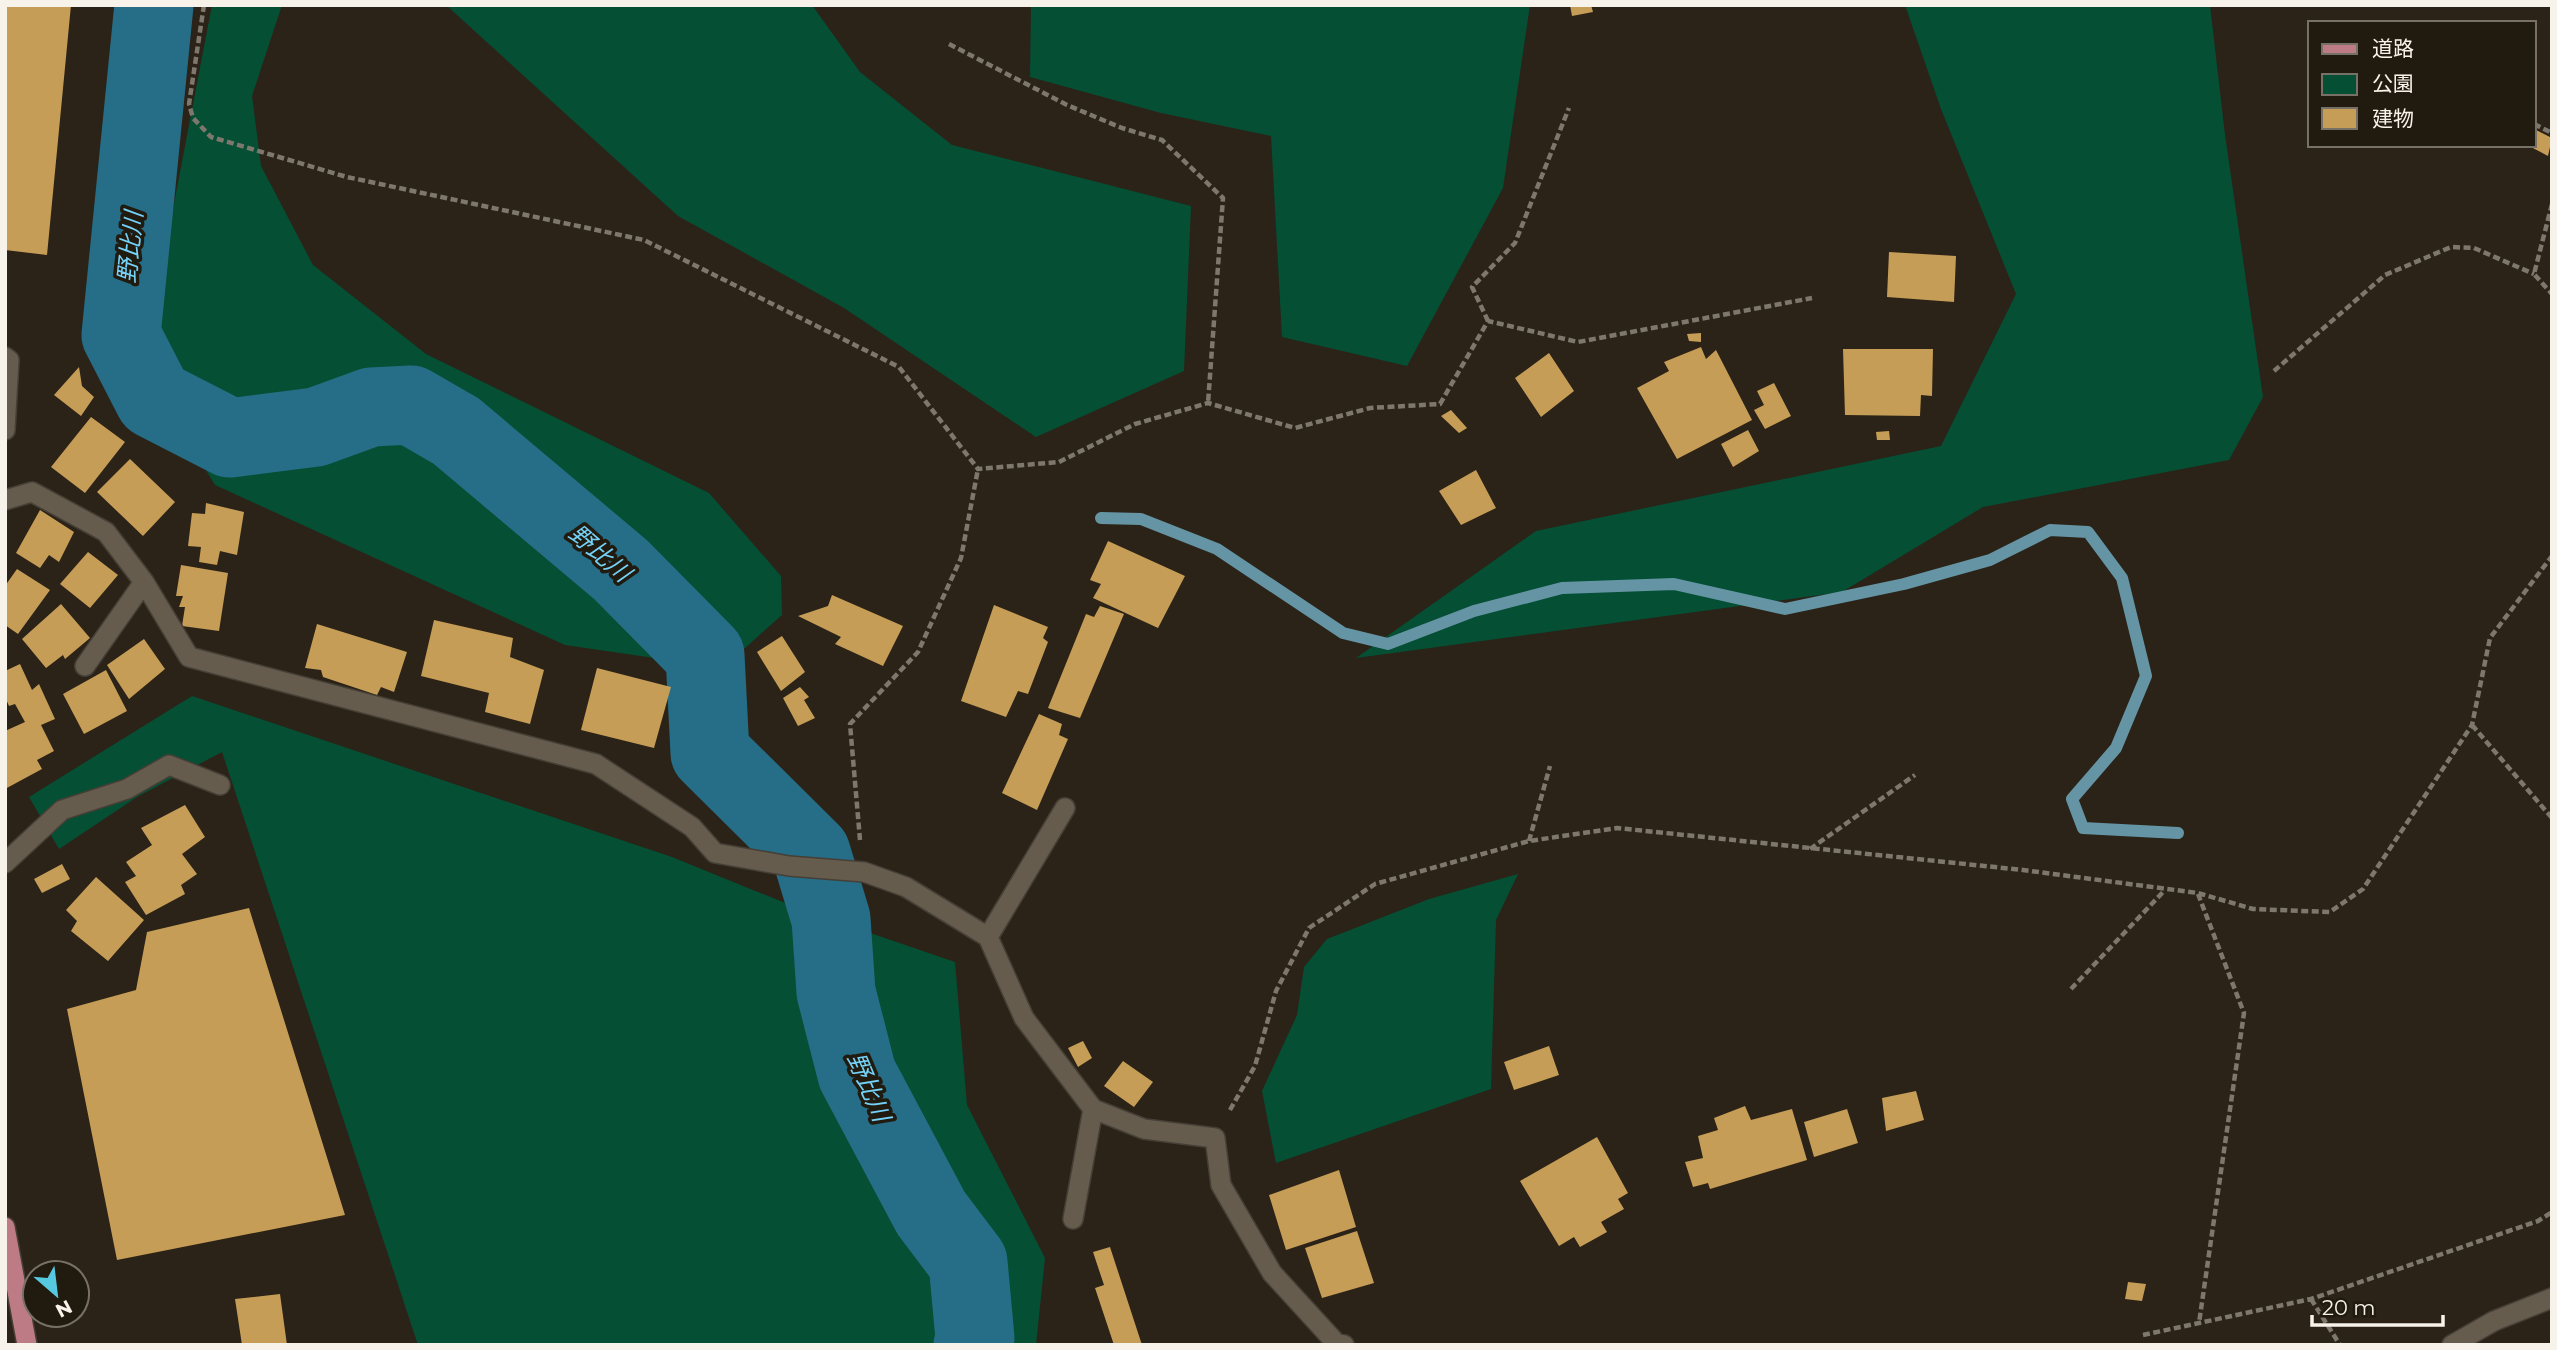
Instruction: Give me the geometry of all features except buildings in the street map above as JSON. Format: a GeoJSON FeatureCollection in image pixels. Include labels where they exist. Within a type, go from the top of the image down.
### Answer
{"type":"FeatureCollection","features":[{"type":"Feature","properties":{"kind":"main road"},"geometry":{"type":"LineString","coordinates":[[5,1227],[9,1276],[27,1345]]}},
{"type":"Feature","properties":{"kind":"street"},"geometry":{"type":"LineString","coordinates":[[5,357],[9,360],[5,430]]}},
{"type":"Feature","properties":{"kind":"street"},"geometry":{"type":"LineString","coordinates":[[5,500],[32,492],[106,532],[145,582],[189,657],[596,764],[692,827],[715,853],[789,866],[864,872],[906,887],[988,937],[1024,1018],[1093,1109],[1144,1129],[1214,1138],[1222,1185],[1272,1273],[1336,1343],[1344,1345]]}},
{"type":"Feature","properties":{"kind":"street"},"geometry":{"type":"LineString","coordinates":[[85,666],[145,582]]}},
{"type":"Feature","properties":{"kind":"street"},"geometry":{"type":"LineString","coordinates":[[5,863],[62,810],[127,789],[169,765],[220,785]]}},
{"type":"Feature","properties":{"kind":"street"},"geometry":{"type":"LineString","coordinates":[[988,937],[1065,808]]}},
{"type":"Feature","properties":{"kind":"street"},"geometry":{"type":"LineString","coordinates":[[1073,1219],[1093,1109]]}},
{"type":"Feature","properties":{"kind":"street"},"geometry":{"type":"LineString","coordinates":[[2452,1345],[2494,1321],[2552,1298]]}},
{"type":"Feature","properties":{"kind":"path"},"geometry":{"type":"LineString","coordinates":[[204,5],[189,104],[193,118],[211,137],[347,177],[644,240],[899,367],[978,468],[961,558],[918,652],[850,724],[855,806],[864,872]]}},
{"type":"Feature","properties":{"kind":"path"},"geometry":{"type":"LineString","coordinates":[[949,44],[1067,105],[1122,128],[1162,140],[1223,198],[1208,403]]}},
{"type":"Feature","properties":{"kind":"path"},"geometry":{"type":"LineString","coordinates":[[1488,321],[1472,287],[1515,243],[1570,108]]}},
{"type":"Feature","properties":{"kind":"path"},"geometry":{"type":"LineString","coordinates":[[2536,125],[2552,134]]}},
{"type":"Feature","properties":{"kind":"path"},"geometry":{"type":"LineString","coordinates":[[2534,274],[2552,204]]}},
{"type":"Feature","properties":{"kind":"path"},"geometry":{"type":"LineString","coordinates":[[2274,371],[2385,275],[2451,247],[2474,248],[2534,274],[2552,294]]}},
{"type":"Feature","properties":{"kind":"path"},"geometry":{"type":"LineString","coordinates":[[1488,321],[1578,342],[1812,298]]}},
{"type":"Feature","properties":{"kind":"path"},"geometry":{"type":"LineString","coordinates":[[978,468],[1059,462],[1135,424],[1208,403],[1295,428],[1370,408],[1440,404],[1488,321]]}},
{"type":"Feature","properties":{"kind":"path"},"geometry":{"type":"LineString","coordinates":[[1214,1138],[1255,1066],[1276,991],[1309,928],[1375,884],[1530,841],[1617,828],[1809,850],[2023,870],[2165,891],[2198,893],[2253,909],[2330,912],[2363,888],[2472,725],[2490,638],[2552,556]]}},
{"type":"Feature","properties":{"kind":"path"},"geometry":{"type":"LineString","coordinates":[[2472,725],[2552,818]]}},
{"type":"Feature","properties":{"kind":"path"},"geometry":{"type":"LineString","coordinates":[[1530,841],[1550,766]]}},
{"type":"Feature","properties":{"kind":"path"},"geometry":{"type":"LineString","coordinates":[[1809,850],[1915,775]]}},
{"type":"Feature","properties":{"kind":"path"},"geometry":{"type":"LineString","coordinates":[[2071,989],[2165,891]]}},
{"type":"Feature","properties":{"kind":"path"},"geometry":{"type":"LineString","coordinates":[[2198,893],[2244,1013],[2199,1323]]}},
{"type":"Feature","properties":{"kind":"path"},"geometry":{"type":"LineString","coordinates":[[2143,1335],[2311,1299],[2538,1221],[2552,1212]]}},
{"type":"Feature","properties":{"kind":"path"},"geometry":{"type":"LineString","coordinates":[[2311,1299],[2340,1345]]}},
{"type":"Feature","properties":{"kind":"green space"},"geometry":{"type":"Polygon","coordinates":[[[212,5],[282,5],[252,96],[261,166],[313,265],[426,354],[709,493],[781,576],[782,615],[735,657],[716,667],[565,645],[215,485],[147,374],[168,235],[212,5]]]}},
{"type":"Feature","properties":{"kind":"green space"},"geometry":{"type":"Polygon","coordinates":[[[446,5],[812,5],[860,72],[952,145],[1191,206],[1184,371],[1036,437],[844,308],[678,216],[446,5]]]}},
{"type":"Feature","properties":{"kind":"green space"},"geometry":{"type":"Polygon","coordinates":[[[1031,5],[1530,5],[1503,188],[1407,366],[1282,337],[1271,136],[1161,113],[1030,77],[1031,5]]]}},
{"type":"Feature","properties":{"kind":"green space"},"geometry":{"type":"Polygon","coordinates":[[[1905,5],[2210,5],[2225,135],[2263,397],[2229,460],[1983,507],[1842,592],[1356,658],[1536,531],[1941,446],[2016,294],[1941,109],[1905,5]]]}},
{"type":"Feature","properties":{"kind":"green space"},"geometry":{"type":"Polygon","coordinates":[[[192,696],[672,857],[800,909],[955,962],[967,1105],[1045,1258],[1036,1345],[418,1345],[222,752],[137,797],[59,849],[29,797],[192,696]]]}},
{"type":"Feature","properties":{"kind":"green space"},"geometry":{"type":"Polygon","coordinates":[[[1518,874],[1496,920],[1491,1089],[1276,1163],[1262,1091],[1297,1015],[1304,967],[1327,939],[1429,899],[1518,874]]]}},
{"type":"Feature","properties":{"kind":"waterway","name":"野比川"},"geometry":{"type":"LineString","coordinates":[[154,5],[121,335],[154,399],[230,438],[316,427],[371,407],[411,405],[456,431],[621,570],[705,655],[710,753],[811,853],[831,919],[836,992],[857,1074],[931,1213],[968,1262],[975,1338],[973,1345]]}},
{"type":"Feature","properties":{"kind":"waterway"},"geometry":{"type":"LineString","coordinates":[[1101,518],[1141,519],[1217,549],[1343,633],[1388,644],[1474,611],[1562,588],[1674,584],[1785,609],[1904,584],[1990,560],[2050,530],[2088,532],[2122,578],[2146,676],[2116,748],[2072,799],[2083,828],[2178,833]]}}]}
